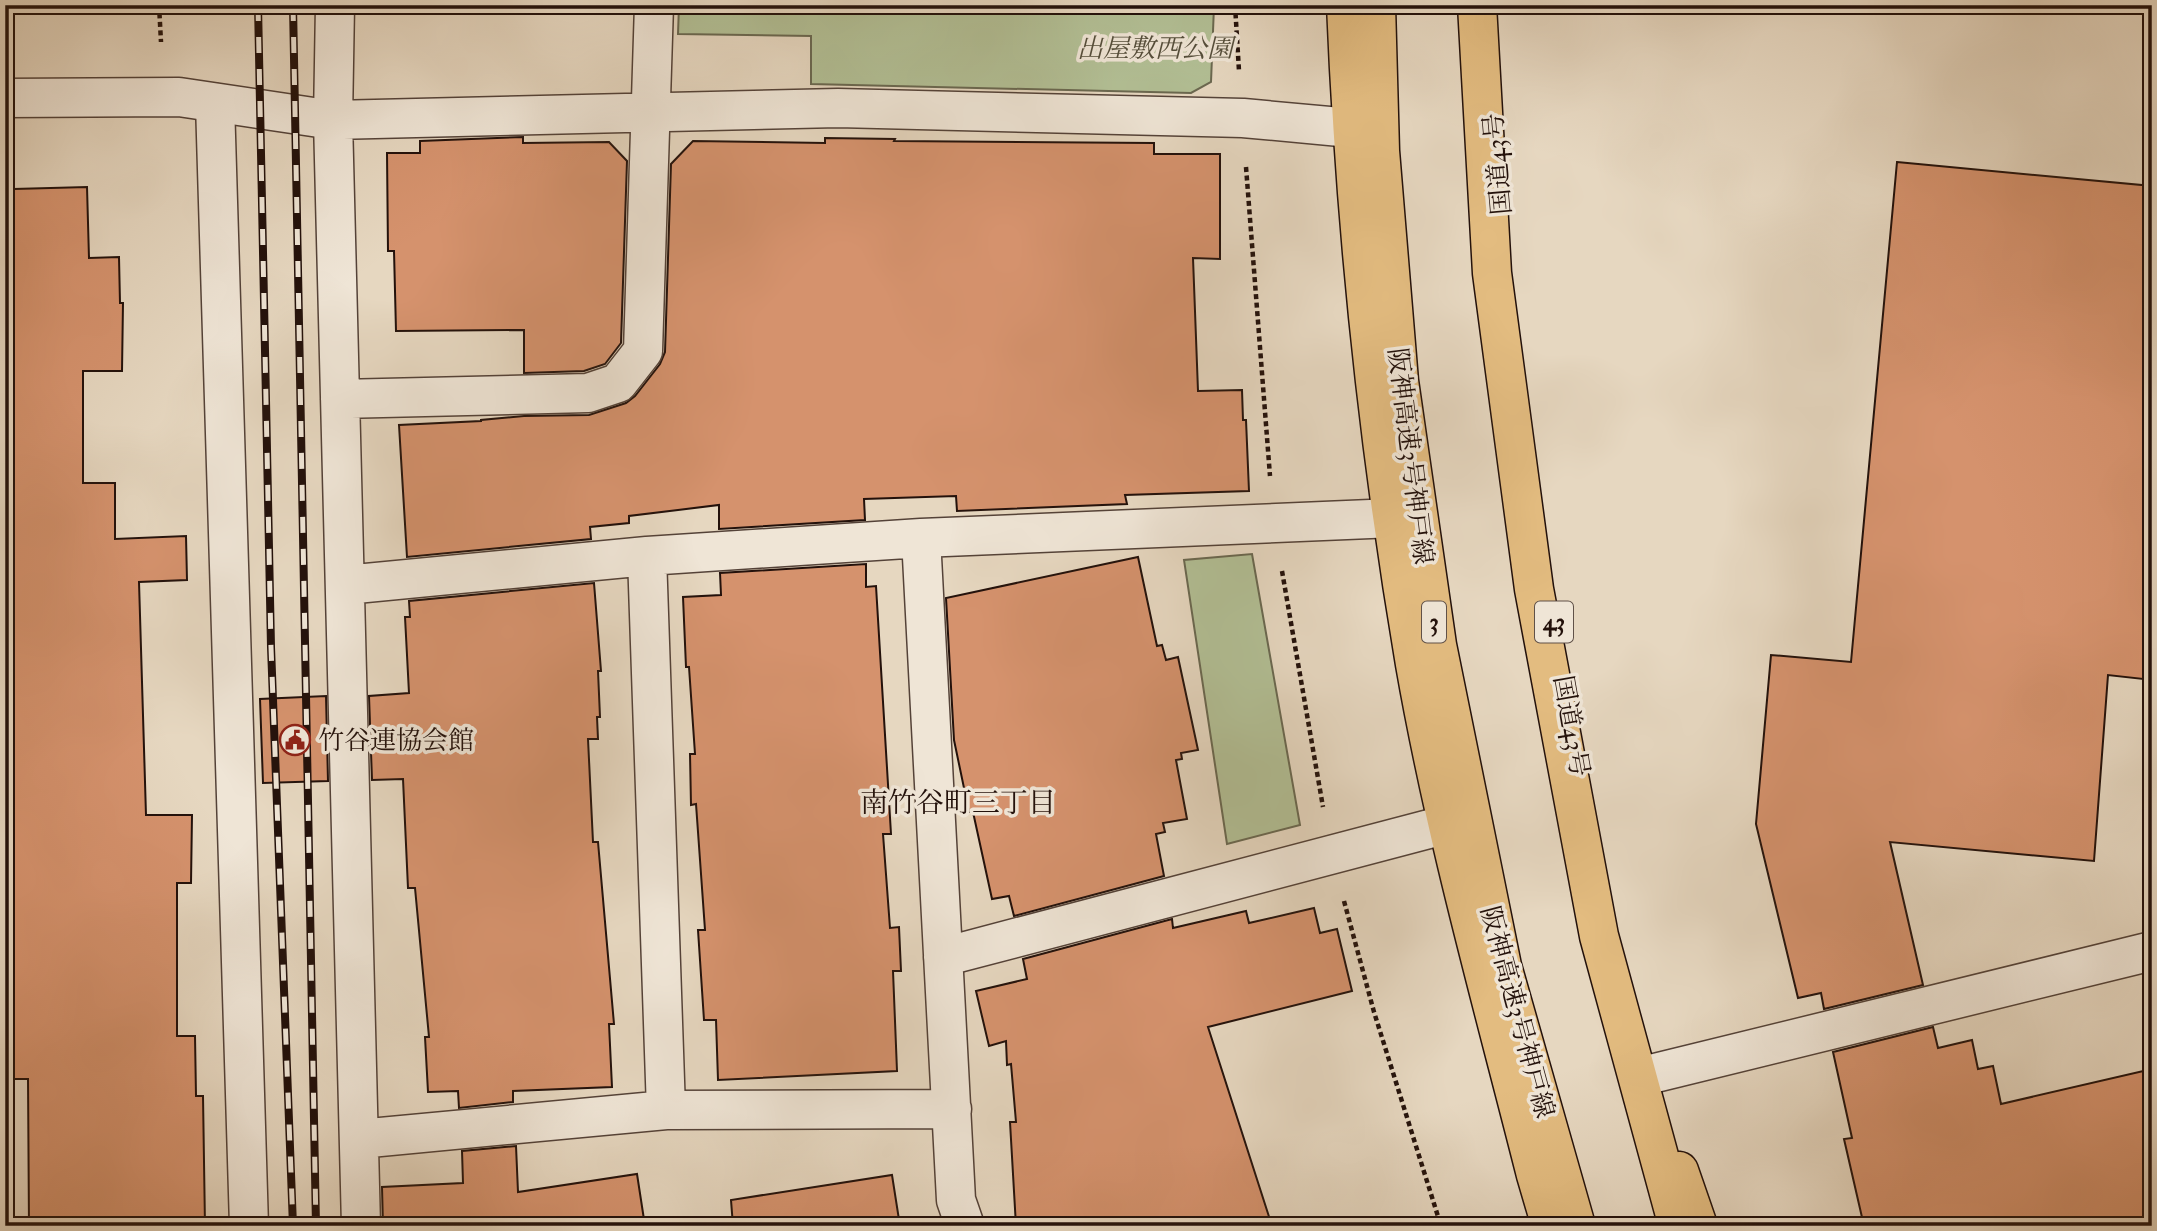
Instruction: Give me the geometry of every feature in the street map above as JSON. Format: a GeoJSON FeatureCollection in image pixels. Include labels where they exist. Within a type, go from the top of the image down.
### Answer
{"type":"FeatureCollection","features":[{"type":"Feature","properties":{"kind":"highway"},"geometry":{"type":"LineString","coordinates":[[1346,5],[1351,128],[1373,378],[1415,665],[1447,824],[1551,1226]]}},
{"type":"Feature","properties":{"kind":"highway","name":"阪神高速3号神戸線"},"geometry":{"type":"LineString","coordinates":[[1376,5],[1380,152],[1399,381],[1437,645],[1502,966],[1576,1226]]}},
{"type":"Feature","properties":{"kind":"highway"},"geometry":{"type":"LineString","coordinates":[[1477,5],[1492,273],[1534,589],[1599,936],[1678,1226]]}},
{"type":"Feature","properties":{"kind":"highway","name":"国道43号"},"geometry":{"type":"LineString","coordinates":[[1485,5],[1490,92],[1521,420],[1574,744],[1647,1075],[1698,1226]]}},
{"type":"Feature","properties":{"kind":"street"},"geometry":{"type":"LineString","coordinates":[[335,5],[332,120],[361,1226]]}},
{"type":"Feature","properties":{"kind":"street"},"geometry":{"type":"LineString","coordinates":[[340,399],[587,393],[618,383],[643,351],[654,5]]}},
{"type":"Feature","properties":{"kind":"street"},"geometry":{"type":"LineString","coordinates":[[5,99],[179,97],[332,120],[838,108],[1243,118],[1351,128]]}},
{"type":"Feature","properties":{"kind":"street"},"geometry":{"type":"LineString","coordinates":[[215,103],[249,1226]]}},
{"type":"Feature","properties":{"kind":"street"},"geometry":{"type":"LineString","coordinates":[[345,585],[647,556],[921,538],[1394,517]]}},
{"type":"Feature","properties":{"kind":"street"},"geometry":{"type":"LineString","coordinates":[[921,538],[956,1200],[965,1226]]}},
{"type":"Feature","properties":{"kind":"street"},"geometry":{"type":"LineString","coordinates":[[647,556],[666,1110]]}},
{"type":"Feature","properties":{"kind":"street"},"geometry":{"type":"LineString","coordinates":[[943,957],[1447,824]]}},
{"type":"Feature","properties":{"kind":"street"},"geometry":{"type":"LineString","coordinates":[[1647,1075],[2152,951]]}},
{"type":"Feature","properties":{"kind":"street"},"geometry":{"type":"LineString","coordinates":[[359,1139],[666,1110],[952,1109]]}},
{"type":"Feature","properties":{"kind":"path"},"geometry":{"type":"LineString","coordinates":[[159,5],[161,41]]}},
{"type":"Feature","properties":{"kind":"path"},"geometry":{"type":"LineString","coordinates":[[1235,5],[1274,523],[1331,855],[1374,1012],[1441,1226]]}},
{"type":"Feature","properties":{"kind":"green space","name":"出屋敷西公園"},"geometry":{"type":"Polygon","coordinates":[[[679,5],[1214,6],[1211,82],[1191,93],[811,84],[811,36],[678,34],[679,5]]]}},
{"type":"Feature","properties":{"kind":"green space"},"geometry":{"type":"Polygon","coordinates":[[[1252,554],[1300,825],[1227,844],[1184,560],[1252,554]]]}},
{"type":"Feature","properties":{"kind":"building"},"geometry":{"type":"Polygon","coordinates":[[[523,137],[523,143],[609,142],[627,161],[621,343],[605,364],[584,371],[524,373],[524,330],[396,331],[394,251],[388,251],[387,153],[420,153],[420,141],[523,137]]]}},
{"type":"Feature","properties":{"kind":"building"},"geometry":{"type":"Polygon","coordinates":[[[825,138],[1154,143],[1154,154],[1220,154],[1220,259],[1193,258],[1198,391],[1242,390],[1249,491],[1125,495],[1127,504],[957,511],[956,496],[864,499],[865,520],[719,529],[719,505],[629,516],[629,523],[590,527],[591,539],[407,557],[399,425],[524,416],[589,415],[626,403],[635,396],[660,364],[665,352],[671,164],[693,141],[825,143],[825,138]]]}},
{"type":"Feature","properties":{"kind":"building"},"geometry":{"type":"Polygon","coordinates":[[[1897,162],[2152,186],[2152,680],[2108,675],[2094,861],[1890,842],[1923,985],[1824,1009],[1821,993],[1798,998],[1756,824],[1771,655],[1851,662],[1897,162]]]}},
{"type":"Feature","properties":{"kind":"building"},"geometry":{"type":"Polygon","coordinates":[[[87,187],[89,258],[119,257],[120,303],[123,303],[122,371],[83,371],[83,483],[115,483],[115,539],[186,536],[187,580],[139,582],[146,815],[192,815],[191,883],[177,883],[177,1036],[195,1036],[196,1096],[203,1096],[205,1226],[29,1226],[28,1079],[6,1079],[5,260],[14,260],[14,189],[87,187]]]}},
{"type":"Feature","properties":{"kind":"building"},"geometry":{"type":"Polygon","coordinates":[[[1138,557],[1157,646],[1162,645],[1166,660],[1178,657],[1198,750],[1181,753],[1182,759],[1176,760],[1187,819],[1163,823],[1165,832],[1156,834],[1164,876],[1014,916],[1009,896],[992,899],[973,812],[969,812],[954,740],[946,598],[1138,557]]]}},
{"type":"Feature","properties":{"kind":"building"},"geometry":{"type":"Polygon","coordinates":[[[866,564],[866,587],[876,586],[891,834],[883,834],[890,928],[899,927],[901,971],[893,971],[897,1071],[718,1080],[716,1020],[704,1020],[698,930],[705,930],[696,804],[691,805],[690,754],[695,754],[689,667],[686,667],[683,597],[721,595],[720,573],[866,564]]]}},
{"type":"Feature","properties":{"kind":"building"},"geometry":{"type":"Polygon","coordinates":[[[594,583],[601,671],[598,671],[600,717],[597,717],[598,739],[588,739],[593,842],[598,842],[614,1024],[609,1024],[612,1087],[513,1091],[513,1102],[459,1108],[458,1091],[428,1092],[425,1037],[429,1037],[415,888],[408,888],[403,779],[372,780],[369,696],[409,693],[405,617],[410,617],[409,601],[594,583]]]}},
{"type":"Feature","properties":{"kind":"building","name":"竹谷連協会館"},"geometry":{"type":"Polygon","coordinates":[[[326,696],[328,781],[263,783],[260,699],[326,696]]]}},
{"type":"Feature","properties":{"kind":"building"},"geometry":{"type":"Polygon","coordinates":[[[1314,908],[1320,933],[1337,929],[1352,991],[1208,1027],[1272,1226],[1016,1226],[1010,1122],[1016,1122],[1011,1064],[1007,1065],[1006,1041],[989,1046],[976,991],[1027,979],[1023,959],[1172,919],[1173,928],[1246,911],[1249,923],[1314,908]]]}},
{"type":"Feature","properties":{"kind":"building"},"geometry":{"type":"Polygon","coordinates":[[[1933,1027],[1938,1048],[1972,1040],[1978,1069],[1993,1066],[2001,1104],[2152,1069],[2152,1226],[1864,1226],[1844,1139],[1852,1138],[1833,1052],[1933,1027]]]}},
{"type":"Feature","properties":{"kind":"building"},"geometry":{"type":"Polygon","coordinates":[[[516,1146],[518,1192],[637,1174],[645,1226],[383,1226],[382,1187],[463,1183],[462,1151],[516,1146]]]}},
{"type":"Feature","properties":{"kind":"building"},"geometry":{"type":"Polygon","coordinates":[[[892,1175],[900,1226],[733,1226],[731,1200],[892,1175]]]}},
{"type":"Feature","properties":{"kind":"railway"},"geometry":{"type":"LineString","coordinates":[[258,5],[271,647],[293,1226]]}},
{"type":"Feature","properties":{"kind":"railway"},"geometry":{"type":"LineString","coordinates":[[293,5],[316,1226]]}},
{"type":"Feature","properties":{"kind":"place","name":"竹谷連協会館"},"geometry":{"type":"Point","coordinates":[295,740]}},
{"type":"Feature","properties":{"kind":"district","name":"南竹谷町三丁目"},"geometry":{"type":"Point","coordinates":[958,802]}}]}
